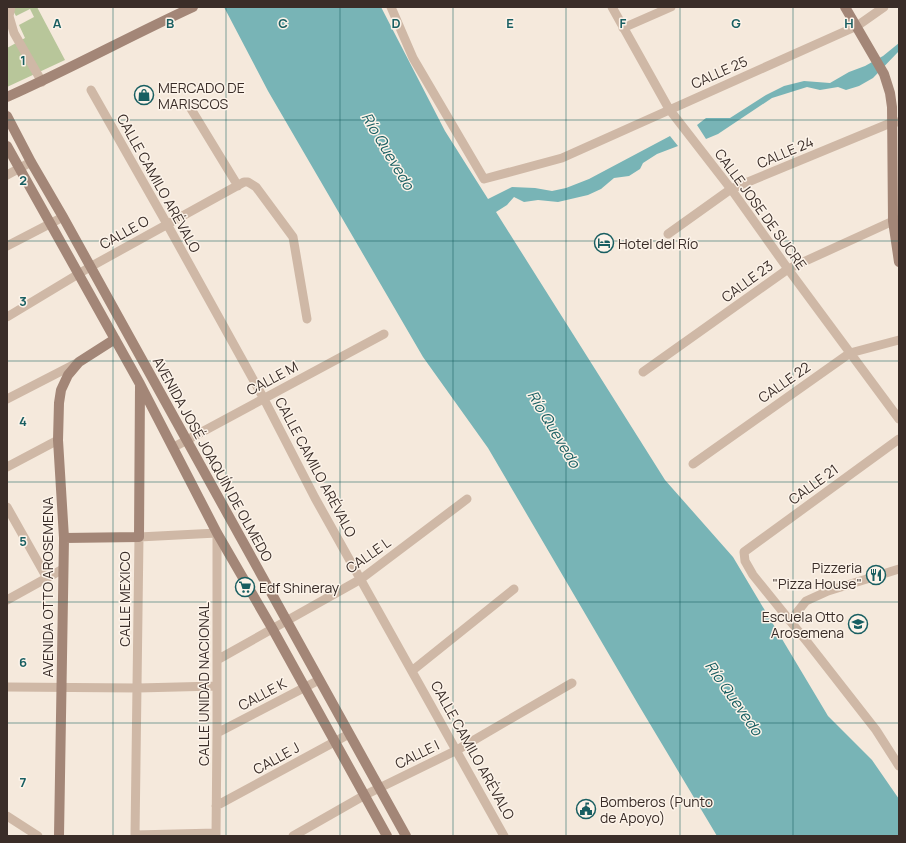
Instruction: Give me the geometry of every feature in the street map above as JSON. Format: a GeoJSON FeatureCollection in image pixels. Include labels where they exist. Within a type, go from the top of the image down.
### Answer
{"type":"FeatureCollection","features":[{"type":"Feature","properties":{"kind":"main road"},"geometry":{"type":"LineString","coordinates":[[7,97],[42,82],[148,28],[193,7]]}},
{"type":"Feature","properties":{"kind":"main road"},"geometry":{"type":"LineString","coordinates":[[845,7],[884,74],[890,93],[896,122],[896,220],[899,262]]}},
{"type":"Feature","properties":{"kind":"main road","name":"AVENIDA JOSÉ JOAQUÍN DE OLMEDO"},"geometry":{"type":"LineString","coordinates":[[7,116],[31,162],[63,217],[406,836]]}},
{"type":"Feature","properties":{"kind":"main road","name":"AVENIDA JOSÉ JOAQUÍN DE OLMEDO"},"geometry":{"type":"LineString","coordinates":[[7,146],[140,384],[174,447],[217,533],[272,628],[387,836]]}},
{"type":"Feature","properties":{"kind":"main road","name":"AVENIDA OTTO AROSEMENA"},"geometry":{"type":"LineString","coordinates":[[59,836],[64,538],[58,440],[61,390],[68,375],[79,362],[115,340]]}},
{"type":"Feature","properties":{"kind":"main road","name":"CALLE MEXICO"},"geometry":{"type":"LineString","coordinates":[[139,537],[140,384],[142,362]]}},
{"type":"Feature","properties":{"kind":"main road"},"geometry":{"type":"LineString","coordinates":[[64,538],[139,537]]}},
{"type":"Feature","properties":{"kind":"street"},"geometry":{"type":"LineString","coordinates":[[11,7],[9,16],[14,33],[42,82]]}},
{"type":"Feature","properties":{"kind":"street","name":"CALLE 25"},"geometry":{"type":"LineString","coordinates":[[391,7],[413,58],[484,179],[562,158],[857,26],[884,7]]}},
{"type":"Feature","properties":{"kind":"street","name":"CALLE JOSE DE SUCRE"},"geometry":{"type":"LineString","coordinates":[[612,7],[669,109],[731,189],[899,419]]}},
{"type":"Feature","properties":{"kind":"street"},"geometry":{"type":"LineString","coordinates":[[623,28],[671,7]]}},
{"type":"Feature","properties":{"kind":"street","name":"CALLE CAMILO ARÉVALO"},"geometry":{"type":"LineString","coordinates":[[91,90],[264,399],[315,498],[413,670],[504,836]]}},
{"type":"Feature","properties":{"kind":"street"},"geometry":{"type":"LineString","coordinates":[[188,104],[238,186],[248,182],[256,187],[293,237],[307,319]]}},
{"type":"Feature","properties":{"kind":"street","name":"CALLE 24"},"geometry":{"type":"LineString","coordinates":[[668,234],[731,189],[896,122]]}},
{"type":"Feature","properties":{"kind":"street"},"geometry":{"type":"LineString","coordinates":[[7,175],[31,162]]}},
{"type":"Feature","properties":{"kind":"street","name":"CALLE O"},"geometry":{"type":"LineString","coordinates":[[7,317],[90,267],[238,186]]}},
{"type":"Feature","properties":{"kind":"street"},"geometry":{"type":"LineString","coordinates":[[7,246],[63,217]]}},
{"type":"Feature","properties":{"kind":"street","name":"CALLE 23"},"geometry":{"type":"LineString","coordinates":[[643,372],[788,269],[896,220]]}},
{"type":"Feature","properties":{"kind":"street","name":"CALLE M"},"geometry":{"type":"LineString","coordinates":[[174,447],[384,334]]}},
{"type":"Feature","properties":{"kind":"street","name":"CALLE 22"},"geometry":{"type":"LineString","coordinates":[[693,464],[850,353],[899,340]]}},
{"type":"Feature","properties":{"kind":"street"},"geometry":{"type":"LineString","coordinates":[[7,399],[79,362]]}},
{"type":"Feature","properties":{"kind":"street","name":"CALLE 21"},"geometry":{"type":"LineString","coordinates":[[790,621],[753,575],[745,560],[744,552],[899,439]]}},
{"type":"Feature","properties":{"kind":"street"},"geometry":{"type":"LineString","coordinates":[[7,467],[58,440]]}},
{"type":"Feature","properties":{"kind":"street","name":"CALLE L"},"geometry":{"type":"LineString","coordinates":[[217,660],[361,579],[467,499]]}},
{"type":"Feature","properties":{"kind":"street"},"geometry":{"type":"LineString","coordinates":[[7,507],[47,578]]}},
{"type":"Feature","properties":{"kind":"street"},"geometry":{"type":"LineString","coordinates":[[139,537],[217,533]]}},
{"type":"Feature","properties":{"kind":"street","name":"CALLE UNIDAD NACIONAL"},"geometry":{"type":"LineString","coordinates":[[216,834],[218,733],[217,533]]}},
{"type":"Feature","properties":{"kind":"street","name":"CALLE MEXICO"},"geometry":{"type":"LineString","coordinates":[[135,836],[139,537]]}},
{"type":"Feature","properties":{"kind":"street"},"geometry":{"type":"LineString","coordinates":[[7,600],[63,569]]}},
{"type":"Feature","properties":{"kind":"street"},"geometry":{"type":"LineString","coordinates":[[899,569],[828,591],[806,600],[790,621],[876,730],[899,766]]}},
{"type":"Feature","properties":{"kind":"street"},"geometry":{"type":"LineString","coordinates":[[413,670],[514,589]]}},
{"type":"Feature","properties":{"kind":"street","name":"CALLE K"},"geometry":{"type":"LineString","coordinates":[[218,733],[319,680]]}},
{"type":"Feature","properties":{"kind":"street","name":"CALLE I"},"geometry":{"type":"LineString","coordinates":[[293,836],[365,795],[457,750],[572,683]]}},
{"type":"Feature","properties":{"kind":"street"},"geometry":{"type":"LineString","coordinates":[[7,687],[138,688],[217,686]]}},
{"type":"Feature","properties":{"kind":"street","name":"CALLE J"},"geometry":{"type":"LineString","coordinates":[[216,806],[349,734]]}},
{"type":"Feature","properties":{"kind":"street"},"geometry":{"type":"LineString","coordinates":[[7,816],[38,836]]}},
{"type":"Feature","properties":{"kind":"street"},"geometry":{"type":"LineString","coordinates":[[135,836],[216,834]]}},
{"type":"Feature","properties":{"kind":"green space"},"geometry":{"type":"Polygon","coordinates":[[[11,7],[37,7],[65,60],[7,87],[7,48],[25,38],[19,25],[34,17],[30,9],[16,16],[11,7]]]}},
{"type":"Feature","properties":{"kind":"water","name":"Río Quevedo"},"geometry":{"type":"Polygon","coordinates":[[[224,7],[381,7],[445,131],[488,199],[512,187],[535,188],[552,191],[566,188],[589,179],[670,136],[678,146],[657,154],[643,163],[640,169],[629,176],[614,178],[601,189],[588,195],[558,202],[538,200],[524,202],[514,197],[507,205],[496,212],[665,480],[733,557],[828,716],[872,760],[899,799],[899,836],[717,836],[488,448],[423,357],[268,91],[224,7]]]}},
{"type":"Feature","properties":{"kind":"water"},"geometry":{"type":"Polygon","coordinates":[[[899,43],[899,51],[873,78],[859,86],[846,90],[838,87],[820,90],[807,87],[772,98],[718,134],[706,139],[697,125],[706,118],[730,118],[766,95],[784,86],[804,81],[830,83],[883,56],[899,43]]]}},
{"type":"Feature","properties":{"kind":"place","name":"MERCADO DE MARISCOS"},"geometry":{"type":"Point","coordinates":[144,95]}},
{"type":"Feature","properties":{"kind":"place","name":"Hotel del Río"},"geometry":{"type":"Point","coordinates":[604,243]}},
{"type":"Feature","properties":{"kind":"place","name":"Pizzeria \"Pizza House\""},"geometry":{"type":"Point","coordinates":[876,575]}},
{"type":"Feature","properties":{"kind":"place","name":"Edf Shineray"},"geometry":{"type":"Point","coordinates":[245,587]}},
{"type":"Feature","properties":{"kind":"place","name":"Escuela Otto Arosemena"},"geometry":{"type":"Point","coordinates":[858,624]}},
{"type":"Feature","properties":{"kind":"place","name":"Bomberos (Punto de Apoyo)"},"geometry":{"type":"Point","coordinates":[586,809]}}]}
